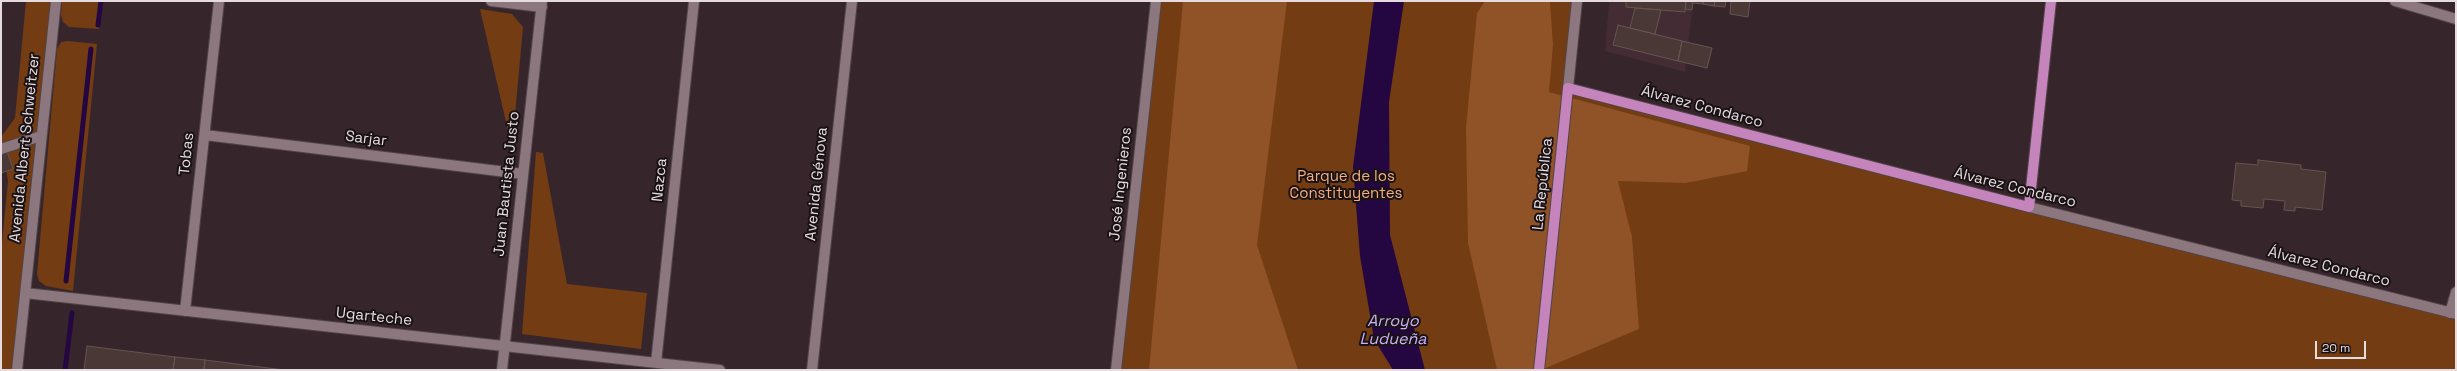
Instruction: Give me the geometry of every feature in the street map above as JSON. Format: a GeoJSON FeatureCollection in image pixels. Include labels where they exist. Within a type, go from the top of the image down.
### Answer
{"type":"FeatureCollection","features":[{"type":"Feature","properties":{"kind":"main road"},"geometry":{"type":"LineString","coordinates":[[2029,207],[2051,1]]}},
{"type":"Feature","properties":{"kind":"main road","name":"Álvarez Condarco"},"geometry":{"type":"LineString","coordinates":[[1568,88],[2029,207]]}},
{"type":"Feature","properties":{"kind":"main road","name":"La República"},"geometry":{"type":"LineString","coordinates":[[1538,370],[1568,88]]}},
{"type":"Feature","properties":{"kind":"street","name":"Avenida Albert Schweitzer"},"geometry":{"type":"LineString","coordinates":[[17,370],[56,1]]}},
{"type":"Feature","properties":{"kind":"street","name":"Tobas"},"geometry":{"type":"LineString","coordinates":[[185,311],[219,1]]}},
{"type":"Feature","properties":{"kind":"street"},"geometry":{"type":"LineString","coordinates":[[491,1],[542,4]]}},
{"type":"Feature","properties":{"kind":"street","name":"Nazca"},"geometry":{"type":"LineString","coordinates":[[656,363],[694,1]]}},
{"type":"Feature","properties":{"kind":"street","name":"Avenida Génova"},"geometry":{"type":"LineString","coordinates":[[812,370],[852,1]]}},
{"type":"Feature","properties":{"kind":"street","name":"José Ingenieros"},"geometry":{"type":"LineString","coordinates":[[1116,370],[1156,1]]}},
{"type":"Feature","properties":{"kind":"street","name":"La República"},"geometry":{"type":"LineString","coordinates":[[1568,88],[1577,1]]}},
{"type":"Feature","properties":{"kind":"street"},"geometry":{"type":"LineString","coordinates":[[2395,1],[2456,19]]}},
{"type":"Feature","properties":{"kind":"street","name":"Juan Bautista Justo"},"geometry":{"type":"LineString","coordinates":[[502,370],[542,4]]}},
{"type":"Feature","properties":{"kind":"street","name":"Sarjar"},"geometry":{"type":"LineString","coordinates":[[205,135],[523,174]]}},
{"type":"Feature","properties":{"kind":"street"},"geometry":{"type":"LineString","coordinates":[[1,149],[41,136]]}},
{"type":"Feature","properties":{"kind":"street","name":"Álvarez Condarco"},"geometry":{"type":"LineString","coordinates":[[2029,207],[2453,313]]}},
{"type":"Feature","properties":{"kind":"street"},"geometry":{"type":"LineString","coordinates":[[2453,313],[2456,292]]}},
{"type":"Feature","properties":{"kind":"street","name":"Ugarteche"},"geometry":{"type":"LineString","coordinates":[[25,293],[720,370]]}},
{"type":"Feature","properties":{"kind":"shaded area"},"geometry":{"type":"Polygon","coordinates":[[[1183,1],[1287,1],[1257,245],[1298,370],[1149,370],[1183,1]]]}},
{"type":"Feature","properties":{"kind":"shaded area"},"geometry":{"type":"Polygon","coordinates":[[[1485,1],[1550,2],[1553,45],[1549,92],[1750,146],[1747,171],[1686,183],[1618,181],[1632,237],[1639,329],[1541,370],[1497,370],[1468,243],[1466,127],[1477,13],[1485,1]]]}},
{"type":"Feature","properties":{"kind":"shaded area"},"geometry":{"type":"Polygon","coordinates":[[[1609,1],[1693,1],[1685,72],[1605,51],[1609,1]]]}},
{"type":"Feature","properties":{"kind":"green space"},"geometry":{"type":"Polygon","coordinates":[[[26,1],[56,1],[17,370],[1,370],[1,253],[8,181],[1,137],[15,118],[26,1]]]}},
{"type":"Feature","properties":{"kind":"green space"},"geometry":{"type":"Polygon","coordinates":[[[62,1],[102,1],[99,29],[69,27],[63,22],[61,15],[62,1]]]}},
{"type":"Feature","properties":{"kind":"green space","name":"Parque de los Constituyentes"},"geometry":{"type":"Polygon","coordinates":[[[1156,1],[1577,1],[1568,87],[2456,314],[2456,370],[1116,370],[1156,1]]]}},
{"type":"Feature","properties":{"kind":"green space"},"geometry":{"type":"Polygon","coordinates":[[[480,9],[512,14],[523,27],[512,148],[480,9]]]}},
{"type":"Feature","properties":{"kind":"green space"},"geometry":{"type":"Polygon","coordinates":[[[68,41],[97,44],[73,291],[46,286],[39,281],[37,274],[57,49],[61,42],[68,41]]]}},
{"type":"Feature","properties":{"kind":"green space"},"geometry":{"type":"Polygon","coordinates":[[[536,152],[543,153],[567,284],[647,293],[641,349],[522,334],[536,152]]]}},
{"type":"Feature","properties":{"kind":"water","name":"Arroyo Ludueña"},"geometry":{"type":"Polygon","coordinates":[[[1374,1],[1404,1],[1389,102],[1390,235],[1425,370],[1393,370],[1374,339],[1360,256],[1353,167],[1374,1]]]}},
{"type":"Feature","properties":{"kind":"building"},"geometry":{"type":"Polygon","coordinates":[[[1626,1],[1686,1],[1685,12],[1626,7],[1626,1]]]}},
{"type":"Feature","properties":{"kind":"building"},"geometry":{"type":"Polygon","coordinates":[[[1686,1],[1693,1],[1692,10],[1685,9],[1686,1]]]}},
{"type":"Feature","properties":{"kind":"building"},"geometry":{"type":"Polygon","coordinates":[[[1693,1],[1703,1],[1703,4],[1692,3],[1693,1]]]}},
{"type":"Feature","properties":{"kind":"building"},"geometry":{"type":"Polygon","coordinates":[[[1703,1],[1715,1],[1714,6],[1703,4],[1703,1]]]}},
{"type":"Feature","properties":{"kind":"building"},"geometry":{"type":"Polygon","coordinates":[[[1715,1],[1726,1],[1725,7],[1714,6],[1715,1]]]}},
{"type":"Feature","properties":{"kind":"building"},"geometry":{"type":"Polygon","coordinates":[[[1731,1],[1750,1],[1748,17],[1730,14],[1731,1]]]}},
{"type":"Feature","properties":{"kind":"building"},"geometry":{"type":"Polygon","coordinates":[[[1635,8],[1661,10],[1655,34],[1630,28],[1635,8]]]}},
{"type":"Feature","properties":{"kind":"building"},"geometry":{"type":"Polygon","coordinates":[[[1618,25],[1682,41],[1678,61],[1613,45],[1618,25]]]}},
{"type":"Feature","properties":{"kind":"building"},"geometry":{"type":"Polygon","coordinates":[[[1682,41],[1712,48],[1707,68],[1678,61],[1682,41]]]}},
{"type":"Feature","properties":{"kind":"building"},"geometry":{"type":"Polygon","coordinates":[[[4,143],[13,169],[1,173],[1,144],[4,143]]]}},
{"type":"Feature","properties":{"kind":"building"},"geometry":{"type":"Polygon","coordinates":[[[2258,160],[2301,165],[2301,169],[2326,172],[2322,210],[2295,207],[2295,211],[2284,210],[2285,201],[2264,199],[2263,208],[2241,206],[2241,201],[2232,200],[2236,163],[2258,165],[2258,160]]]}},
{"type":"Feature","properties":{"kind":"building"},"geometry":{"type":"Polygon","coordinates":[[[87,346],[175,357],[173,370],[84,370],[87,346]]]}},
{"type":"Feature","properties":{"kind":"building"},"geometry":{"type":"Polygon","coordinates":[[[175,357],[205,360],[204,370],[173,370],[175,357]]]}},
{"type":"Feature","properties":{"kind":"building"},"geometry":{"type":"Polygon","coordinates":[[[205,360],[284,370],[204,370],[205,360]]]}},
{"type":"Feature","properties":{"kind":"waterway"},"geometry":{"type":"LineString","coordinates":[[98,25],[101,1]]}},
{"type":"Feature","properties":{"kind":"waterway"},"geometry":{"type":"LineString","coordinates":[[66,281],[91,49]]}},
{"type":"Feature","properties":{"kind":"waterway"},"geometry":{"type":"LineString","coordinates":[[65,370],[72,313]]}}]}
